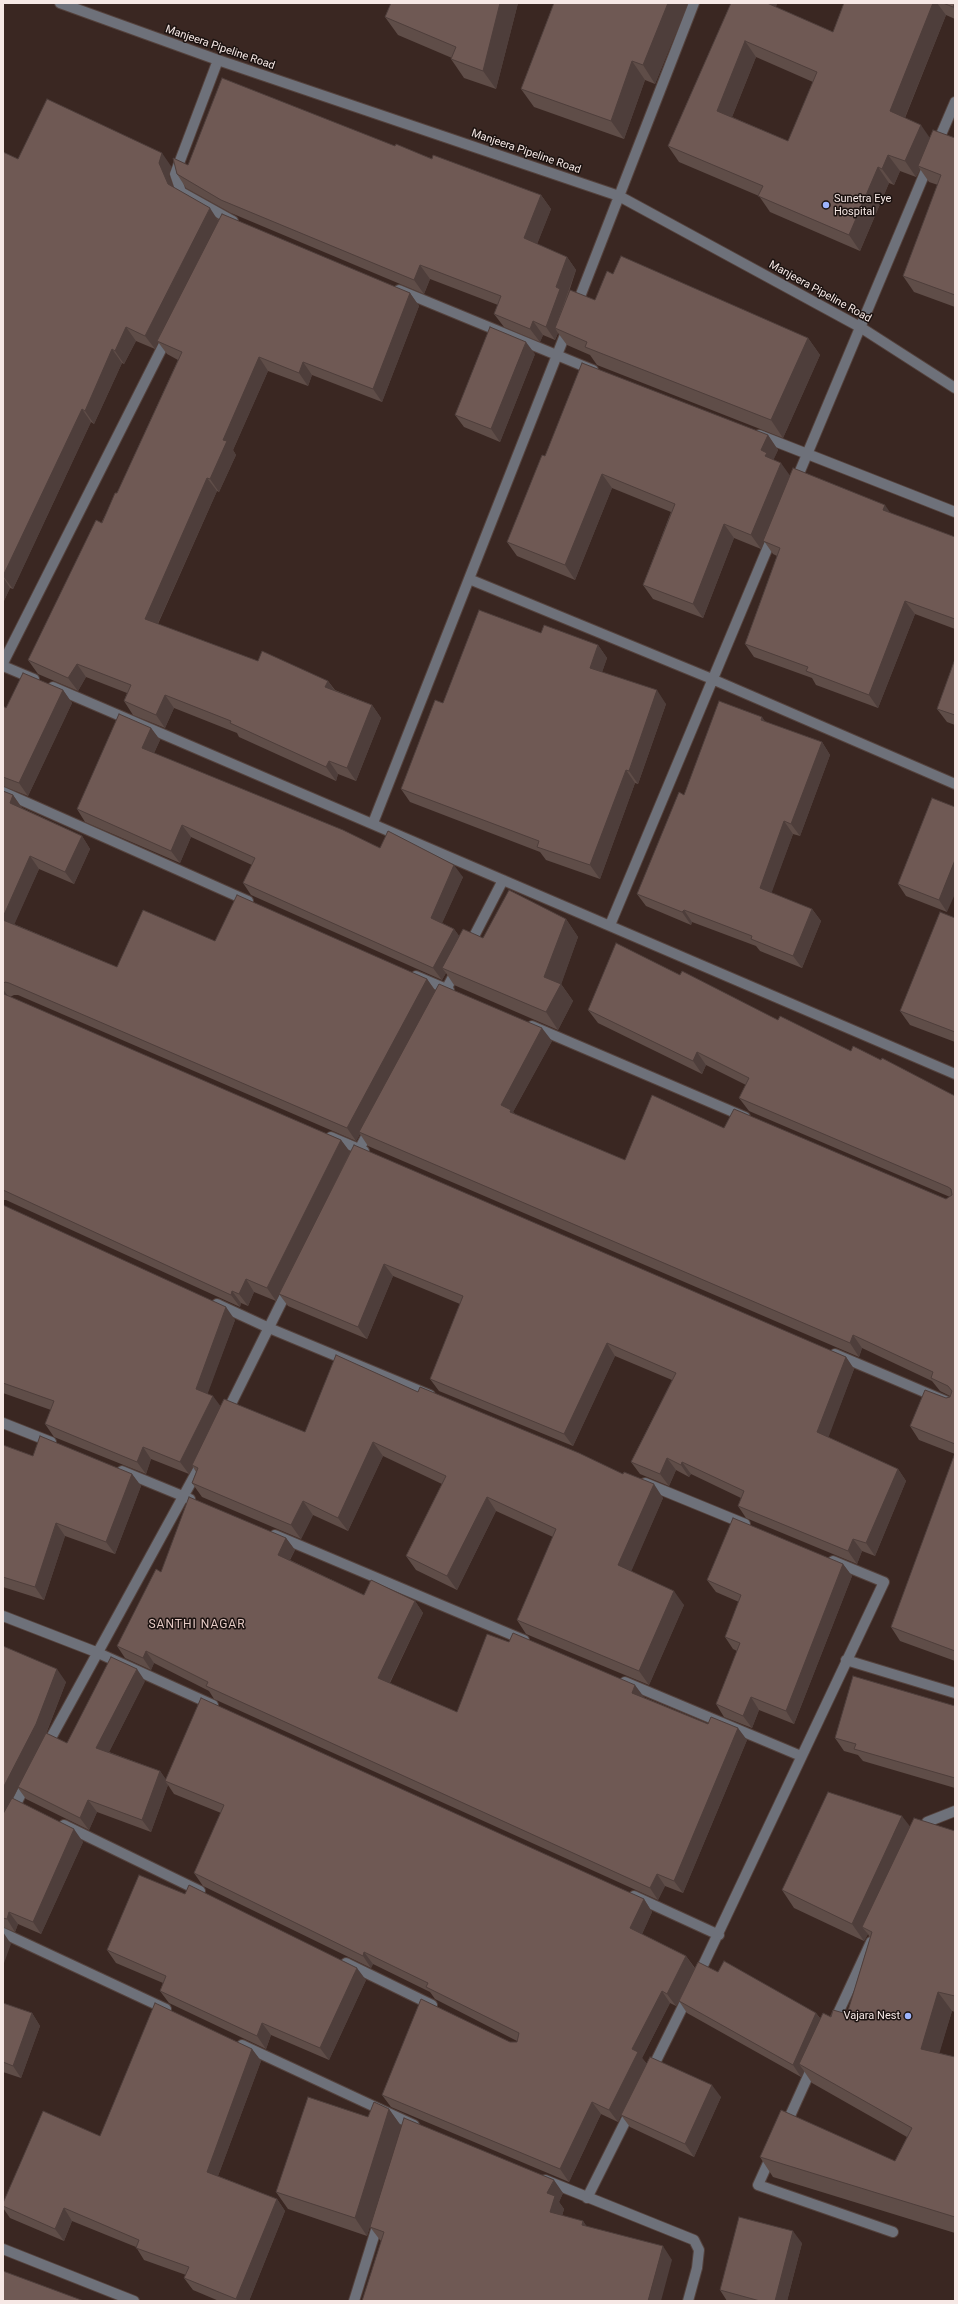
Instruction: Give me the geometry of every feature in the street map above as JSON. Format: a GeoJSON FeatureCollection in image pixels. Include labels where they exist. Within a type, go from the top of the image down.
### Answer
{"type":"FeatureCollection","features":[{"type":"Feature","properties":{"kind":"street","name":"Manjeera Pipeline Road"},"geometry":{"type":"LineString","coordinates":[[60,3],[218,60],[619,196],[860,327],[955,388]]}},
{"type":"Feature","properties":{"kind":"street"},"geometry":{"type":"LineString","coordinates":[[373,823],[694,3]]}},
{"type":"Feature","properties":{"kind":"street"},"geometry":{"type":"LineString","coordinates":[[218,60],[175,174],[181,192],[226,222],[242,225]]}},
{"type":"Feature","properties":{"kind":"street"},"geometry":{"type":"LineString","coordinates":[[792,490],[955,102]]}},
{"type":"Feature","properties":{"kind":"street"},"geometry":{"type":"LineString","coordinates":[[388,286],[556,356],[601,373]]}},
{"type":"Feature","properties":{"kind":"street"},"geometry":{"type":"LineString","coordinates":[[3,663],[174,324]]}},
{"type":"Feature","properties":{"kind":"street"},"geometry":{"type":"LineString","coordinates":[[748,431],[955,512]]}},
{"type":"Feature","properties":{"kind":"street"},"geometry":{"type":"LineString","coordinates":[[610,925],[777,527]]}},
{"type":"Feature","properties":{"kind":"street"},"geometry":{"type":"LineString","coordinates":[[469,579],[712,679],[955,784]]}},
{"type":"Feature","properties":{"kind":"street"},"geometry":{"type":"LineString","coordinates":[[3,666],[373,823],[955,1074]]}},
{"type":"Feature","properties":{"kind":"street"},"geometry":{"type":"LineString","coordinates":[[3,792],[257,905]]}},
{"type":"Feature","properties":{"kind":"street"},"geometry":{"type":"LineString","coordinates":[[435,1010],[503,880]]}},
{"type":"Feature","properties":{"kind":"street"},"geometry":{"type":"LineString","coordinates":[[410,973],[460,995]]}},
{"type":"Feature","properties":{"kind":"street"},"geometry":{"type":"LineString","coordinates":[[526,1023],[751,1119]]}},
{"type":"Feature","properties":{"kind":"street"},"geometry":{"type":"LineString","coordinates":[[349,1170],[374,1121]]}},
{"type":"Feature","properties":{"kind":"street"},"geometry":{"type":"LineString","coordinates":[[324,1134],[374,1155]]}},
{"type":"Feature","properties":{"kind":"street"},"geometry":{"type":"LineString","coordinates":[[220,1426],[293,1280]]}},
{"type":"Feature","properties":{"kind":"street"},"geometry":{"type":"LineString","coordinates":[[204,1298],[269,1328],[437,1398]]}},
{"type":"Feature","properties":{"kind":"street"},"geometry":{"type":"LineString","coordinates":[[824,1349],[955,1405]]}},
{"type":"Feature","properties":{"kind":"street"},"geometry":{"type":"LineString","coordinates":[[3,1423],[61,1446]]}},
{"type":"Feature","properties":{"kind":"street"},"geometry":{"type":"LineString","coordinates":[[42,1754],[96,1652],[185,1497],[206,1454]]}},
{"type":"Feature","properties":{"kind":"street"},"geometry":{"type":"LineString","coordinates":[[112,1467],[199,1503]]}},
{"type":"Feature","properties":{"kind":"street"},"geometry":{"type":"LineString","coordinates":[[635,1479],[752,1527]]}},
{"type":"Feature","properties":{"kind":"street"},"geometry":{"type":"LineString","coordinates":[[265,1531],[537,1645]]}},
{"type":"Feature","properties":{"kind":"street"},"geometry":{"type":"LineString","coordinates":[[644,2084],[719,1935],[801,1756],[884,1582],[825,1558]]}},
{"type":"Feature","properties":{"kind":"street"},"geometry":{"type":"LineString","coordinates":[[3,1616],[96,1652],[219,1708]]}},
{"type":"Feature","properties":{"kind":"street"},"geometry":{"type":"LineString","coordinates":[[846,1660],[955,1694]]}},
{"type":"Feature","properties":{"kind":"street"},"geometry":{"type":"LineString","coordinates":[[618,1679],[801,1756]]}},
{"type":"Feature","properties":{"kind":"street"},"geometry":{"type":"LineString","coordinates":[[3,1830],[7,1810],[21,1804],[31,1775]]}},
{"type":"Feature","properties":{"kind":"street"},"geometry":{"type":"LineString","coordinates":[[917,1844],[927,1822],[955,1811]]}},
{"type":"Feature","properties":{"kind":"street"},"geometry":{"type":"LineString","coordinates":[[53,1819],[209,1896]]}},
{"type":"Feature","properties":{"kind":"street"},"geometry":{"type":"LineString","coordinates":[[625,1892],[719,1935]]}},
{"type":"Feature","properties":{"kind":"street"},"geometry":{"type":"LineString","coordinates":[[827,2036],[877,1929]]}},
{"type":"Feature","properties":{"kind":"street"},"geometry":{"type":"LineString","coordinates":[[3,1933],[174,2013]]}},
{"type":"Feature","properties":{"kind":"street"},"geometry":{"type":"LineString","coordinates":[[337,1958],[444,2011]]}},
{"type":"Feature","properties":{"kind":"street"},"geometry":{"type":"LineString","coordinates":[[231,2040],[408,2127],[423,2129]]}},
{"type":"Feature","properties":{"kind":"street"},"geometry":{"type":"LineString","coordinates":[[817,2057],[758,2186],[893,2232]]}},
{"type":"Feature","properties":{"kind":"street"},"geometry":{"type":"LineString","coordinates":[[587,2198],[637,2098]]}},
{"type":"Feature","properties":{"kind":"street"},"geometry":{"type":"LineString","coordinates":[[537,2177],[694,2240],[699,2250],[698,2262],[688,2301]]}},
{"type":"Feature","properties":{"kind":"street"},"geometry":{"type":"LineString","coordinates":[[354,2301],[381,2212]]}},
{"type":"Feature","properties":{"kind":"street"},"geometry":{"type":"LineString","coordinates":[[3,2249],[134,2301]]}},
{"type":"Feature","properties":{"kind":"building"},"geometry":{"type":"Polygon","coordinates":[[[391,3],[500,3],[483,71],[451,59],[456,47],[385,17],[391,3]]]}},
{"type":"Feature","properties":{"kind":"building"},"geometry":{"type":"Polygon","coordinates":[[[554,3],[668,3],[643,65],[632,61],[611,121],[521,89],[554,3]]]}},
{"type":"Feature","properties":{"kind":"building"},"geometry":{"type":"Polygon","coordinates":[[[731,3],[767,3],[833,32],[844,3],[933,3],[890,111],[921,125],[905,161],[888,155],[882,169],[878,167],[849,235],[758,196],[763,186],[668,146],[731,3]],[[745,41],[717,111],[788,141],[817,72],[745,41]]]}},
{"type":"Feature","properties":{"kind":"building"},"geometry":{"type":"Polygon","coordinates":[[[943,3],[955,3],[953,7],[943,3]]]}},
{"type":"Feature","properties":{"kind":"building"},"geometry":{"type":"Polygon","coordinates":[[[222,78],[395,146],[396,144],[432,159],[433,155],[541,195],[524,238],[567,257],[556,287],[560,289],[546,327],[533,321],[530,329],[494,314],[501,296],[420,265],[414,280],[221,200],[177,174],[173,158],[188,165],[222,78]]]}},
{"type":"Feature","properties":{"kind":"building"},"geometry":{"type":"Polygon","coordinates":[[[47,99],[162,153],[159,163],[168,184],[210,208],[145,336],[126,327],[115,351],[112,349],[85,411],[82,409],[3,576],[3,152],[18,159],[47,99]]]}},
{"type":"Feature","properties":{"kind":"building"},"geometry":{"type":"Polygon","coordinates":[[[933,130],[955,138],[955,295],[903,276],[941,175],[918,166],[933,130]]]}},
{"type":"Feature","properties":{"kind":"building"},"geometry":{"type":"Polygon","coordinates":[[[222,214],[410,293],[373,389],[303,362],[299,373],[259,357],[223,440],[227,441],[210,479],[207,478],[145,619],[258,661],[262,651],[328,681],[325,687],[372,705],[347,768],[329,761],[326,767],[230,723],[231,721],[165,695],[156,715],[124,701],[131,685],[77,664],[68,678],[28,660],[96,520],[102,523],[115,493],[117,493],[182,352],[157,341],[222,214]]]}},
{"type":"Feature","properties":{"kind":"building"},"geometry":{"type":"Polygon","coordinates":[[[621,256],[808,338],[771,420],[585,347],[587,342],[555,328],[570,290],[595,300],[607,271],[613,274],[621,256]]]}},
{"type":"Feature","properties":{"kind":"building"},"geometry":{"type":"Polygon","coordinates":[[[490,327],[526,342],[491,429],[455,415],[490,327]]]}},
{"type":"Feature","properties":{"kind":"building"},"geometry":{"type":"Polygon","coordinates":[[[582,363],[768,435],[761,450],[767,453],[765,456],[781,463],[751,535],[724,524],[693,604],[643,585],[675,504],[602,474],[565,565],[507,542],[542,455],[545,456],[582,363]]]}},
{"type":"Feature","properties":{"kind":"building"},"geometry":{"type":"Polygon","coordinates":[[[793,468],[885,505],[883,510],[955,537],[955,619],[905,601],[869,695],[806,671],[808,667],[745,644],[780,548],[763,541],[793,468]]]}},
{"type":"Feature","properties":{"kind":"building"},"geometry":{"type":"Polygon","coordinates":[[[479,610],[541,633],[544,625],[598,645],[590,668],[657,690],[629,771],[626,770],[590,865],[537,847],[539,841],[401,789],[435,700],[443,703],[479,610]]]}},
{"type":"Feature","properties":{"kind":"building"},"geometry":{"type":"Polygon","coordinates":[[[955,659],[955,715],[937,709],[955,659]]]}},
{"type":"Feature","properties":{"kind":"building"},"geometry":{"type":"Polygon","coordinates":[[[23,673],[63,690],[19,783],[3,777],[3,706],[6,708],[23,673]]]}},
{"type":"Feature","properties":{"kind":"building"},"geometry":{"type":"Polygon","coordinates":[[[719,701],[762,717],[761,720],[822,742],[791,824],[784,821],[760,888],[812,909],[793,956],[751,939],[752,936],[684,910],[682,912],[637,894],[679,792],[684,795],[719,701]]]}},
{"type":"Feature","properties":{"kind":"building"},"geometry":{"type":"Polygon","coordinates":[[[119,714],[151,728],[142,748],[343,830],[380,848],[388,831],[454,865],[431,918],[454,929],[433,968],[243,883],[255,858],[182,825],[171,851],[77,809],[119,714]]]}},
{"type":"Feature","properties":{"kind":"building"},"geometry":{"type":"Polygon","coordinates":[[[3,791],[13,795],[10,803],[82,836],[65,872],[30,856],[3,917],[3,791]]]}},
{"type":"Feature","properties":{"kind":"building"},"geometry":{"type":"Polygon","coordinates":[[[932,798],[955,807],[955,860],[939,900],[898,884],[932,798]]]}},
{"type":"Feature","properties":{"kind":"building"},"geometry":{"type":"Polygon","coordinates":[[[509,890],[566,919],[544,977],[561,984],[546,1012],[442,968],[463,929],[483,938],[509,890]]]}},
{"type":"Feature","properties":{"kind":"building"},"geometry":{"type":"Polygon","coordinates":[[[237,895],[427,979],[347,1128],[9,983],[5,982],[3,984],[3,920],[117,967],[143,910],[215,941],[237,895]]]}},
{"type":"Feature","properties":{"kind":"building"},"geometry":{"type":"Polygon","coordinates":[[[940,912],[955,918],[955,1032],[900,1011],[940,912]]]}},
{"type":"Feature","properties":{"kind":"building"},"geometry":{"type":"Polygon","coordinates":[[[616,943],[680,975],[682,971],[778,1020],[780,1016],[851,1051],[853,1046],[881,1060],[882,1058],[955,1096],[955,1444],[910,1426],[925,1390],[946,1398],[950,1397],[952,1391],[948,1386],[931,1378],[933,1372],[853,1335],[850,1343],[359,1132],[439,984],[542,1028],[501,1105],[511,1110],[510,1112],[625,1160],[652,1095],[724,1128],[734,1109],[946,1199],[952,1195],[951,1189],[948,1187],[739,1098],[749,1078],[697,1052],[693,1061],[588,1010],[616,943]]]}},
{"type":"Feature","properties":{"kind":"building"},"geometry":{"type":"Polygon","coordinates":[[[3,994],[341,1140],[267,1288],[246,1279],[239,1294],[232,1291],[231,1295],[3,1190],[3,994]]]}},
{"type":"Feature","properties":{"kind":"building"},"geometry":{"type":"Polygon","coordinates":[[[354,1145],[846,1357],[817,1432],[898,1469],[866,1543],[853,1539],[848,1551],[738,1506],[744,1491],[682,1462],[681,1465],[667,1458],[660,1474],[631,1462],[676,1373],[607,1343],[564,1434],[430,1379],[463,1296],[384,1264],[358,1327],[279,1294],[354,1145]]]}},
{"type":"Feature","properties":{"kind":"building"},"geometry":{"type":"Polygon","coordinates":[[[3,1205],[226,1307],[196,1389],[213,1396],[180,1462],[143,1447],[137,1462],[45,1424],[54,1401],[3,1383],[3,1205]]]}},
{"type":"Feature","properties":{"kind":"building"},"geometry":{"type":"Polygon","coordinates":[[[336,1355],[418,1392],[420,1387],[579,1453],[623,1474],[624,1472],[654,1484],[618,1565],[674,1591],[639,1671],[517,1620],[556,1529],[487,1497],[447,1576],[406,1556],[446,1476],[373,1442],[338,1518],[303,1501],[291,1525],[192,1483],[198,1468],[192,1465],[224,1399],[305,1432],[336,1355]]]}},
{"type":"Feature","properties":{"kind":"building"},"geometry":{"type":"Polygon","coordinates":[[[40,1436],[132,1474],[106,1542],[56,1523],[35,1587],[3,1577],[3,1445],[33,1456],[40,1436]]]}},
{"type":"Feature","properties":{"kind":"building"},"geometry":{"type":"Polygon","coordinates":[[[955,1453],[955,1651],[891,1627],[955,1453]]]}},
{"type":"Feature","properties":{"kind":"building"},"geometry":{"type":"Polygon","coordinates":[[[189,1497],[286,1538],[278,1555],[364,1595],[371,1580],[415,1601],[378,1678],[457,1712],[487,1634],[509,1642],[513,1633],[635,1685],[632,1693],[708,1724],[711,1717],[738,1728],[674,1881],[657,1874],[650,1888],[206,1686],[208,1682],[146,1651],[143,1658],[117,1646],[156,1569],[161,1572],[189,1497]]]}},
{"type":"Feature","properties":{"kind":"building"},"geometry":{"type":"Polygon","coordinates":[[[733,1518],[843,1564],[786,1711],[751,1697],[743,1716],[716,1704],[740,1643],[725,1637],[741,1595],[707,1580],[733,1518]]]}},
{"type":"Feature","properties":{"kind":"building"},"geometry":{"type":"Polygon","coordinates":[[[3,1646],[57,1669],[36,1724],[3,1788],[3,1646]]]}},
{"type":"Feature","properties":{"kind":"building"},"geometry":{"type":"Polygon","coordinates":[[[111,1657],[137,1669],[96,1748],[160,1771],[142,1820],[88,1800],[80,1818],[18,1787],[46,1733],[67,1743],[111,1657]]]}},
{"type":"Feature","properties":{"kind":"building"},"geometry":{"type":"Polygon","coordinates":[[[853,1676],[955,1706],[955,1778],[854,1749],[856,1744],[835,1738],[853,1676]]]}},
{"type":"Feature","properties":{"kind":"building"},"geometry":{"type":"Polygon","coordinates":[[[201,1698],[644,1899],[630,1928],[686,1956],[667,1994],[662,1991],[632,2049],[638,2052],[609,2110],[592,2102],[560,2169],[382,2095],[421,1999],[510,2042],[517,2042],[519,2033],[426,1987],[428,1983],[364,1952],[363,1956],[194,1873],[224,1805],[165,1781],[201,1698]]]}},
{"type":"Feature","properties":{"kind":"building"},"geometry":{"type":"Polygon","coordinates":[[[828,1792],[902,1816],[852,1924],[782,1890],[828,1792]]]}},
{"type":"Feature","properties":{"kind":"building"},"geometry":{"type":"Polygon","coordinates":[[[12,1798],[74,1829],[33,1922],[9,1912],[7,1919],[3,1918],[3,1814],[12,1798]]]}},
{"type":"Feature","properties":{"kind":"building"},"geometry":{"type":"Polygon","coordinates":[[[914,1818],[955,1831],[955,1996],[938,1992],[921,2049],[955,2057],[955,2217],[760,2157],[781,2110],[895,2161],[912,2128],[799,2064],[823,2013],[831,2017],[833,2010],[847,2014],[872,1932],[862,1927],[914,1818]]]}},
{"type":"Feature","properties":{"kind":"building"},"geometry":{"type":"Polygon","coordinates":[[[139,1875],[185,1894],[189,1885],[357,1968],[320,2048],[262,2023],[257,2036],[160,1991],[166,1976],[107,1950],[139,1875]]]}},
{"type":"Feature","properties":{"kind":"building"},"geometry":{"type":"Polygon","coordinates":[[[724,1961],[816,2013],[793,2065],[679,2001],[698,1962],[718,1972],[724,1961]]]}},
{"type":"Feature","properties":{"kind":"building"},"geometry":{"type":"Polygon","coordinates":[[[3,2003],[32,2013],[13,2066],[3,2062],[3,2003]]]}},
{"type":"Feature","properties":{"kind":"building"},"geometry":{"type":"Polygon","coordinates":[[[155,2003],[252,2049],[207,2172],[277,2199],[236,2299],[184,2278],[189,2267],[136,2248],[139,2240],[64,2208],[55,2229],[3,2206],[43,2111],[100,2136],[155,2003]]]}},
{"type":"Feature","properties":{"kind":"building"},"geometry":{"type":"Polygon","coordinates":[[[650,2057],[712,2085],[685,2144],[621,2115],[650,2057]]]}},
{"type":"Feature","properties":{"kind":"building"},"geometry":{"type":"Polygon","coordinates":[[[308,2097],[368,2117],[374,2102],[389,2109],[355,2218],[276,2192],[308,2097]]]}},
{"type":"Feature","properties":{"kind":"building"},"geometry":{"type":"Polygon","coordinates":[[[404,2118],[554,2180],[547,2193],[555,2196],[550,2212],[583,2221],[582,2225],[663,2246],[648,2301],[362,2301],[384,2232],[370,2227],[404,2118]]]}},
{"type":"Feature","properties":{"kind":"building"},"geometry":{"type":"Polygon","coordinates":[[[739,2217],[793,2231],[775,2301],[760,2301],[720,2290],[739,2217]]]}},
{"type":"Feature","properties":{"kind":"building"},"geometry":{"type":"Polygon","coordinates":[[[3,2271],[84,2301],[3,2301],[3,2271]]]}},
{"type":"Feature","properties":{"kind":"place","name":"Sunetra Eye Hospital"},"geometry":{"type":"Point","coordinates":[826,205]}},
{"type":"Feature","properties":{"kind":"place","name":"Vajara Nest"},"geometry":{"type":"Point","coordinates":[908,2016]}},
{"type":"Feature","properties":{"kind":"district","name":"SANTHI NAGAR"},"geometry":{"type":"Point","coordinates":[197,1625]}}]}
